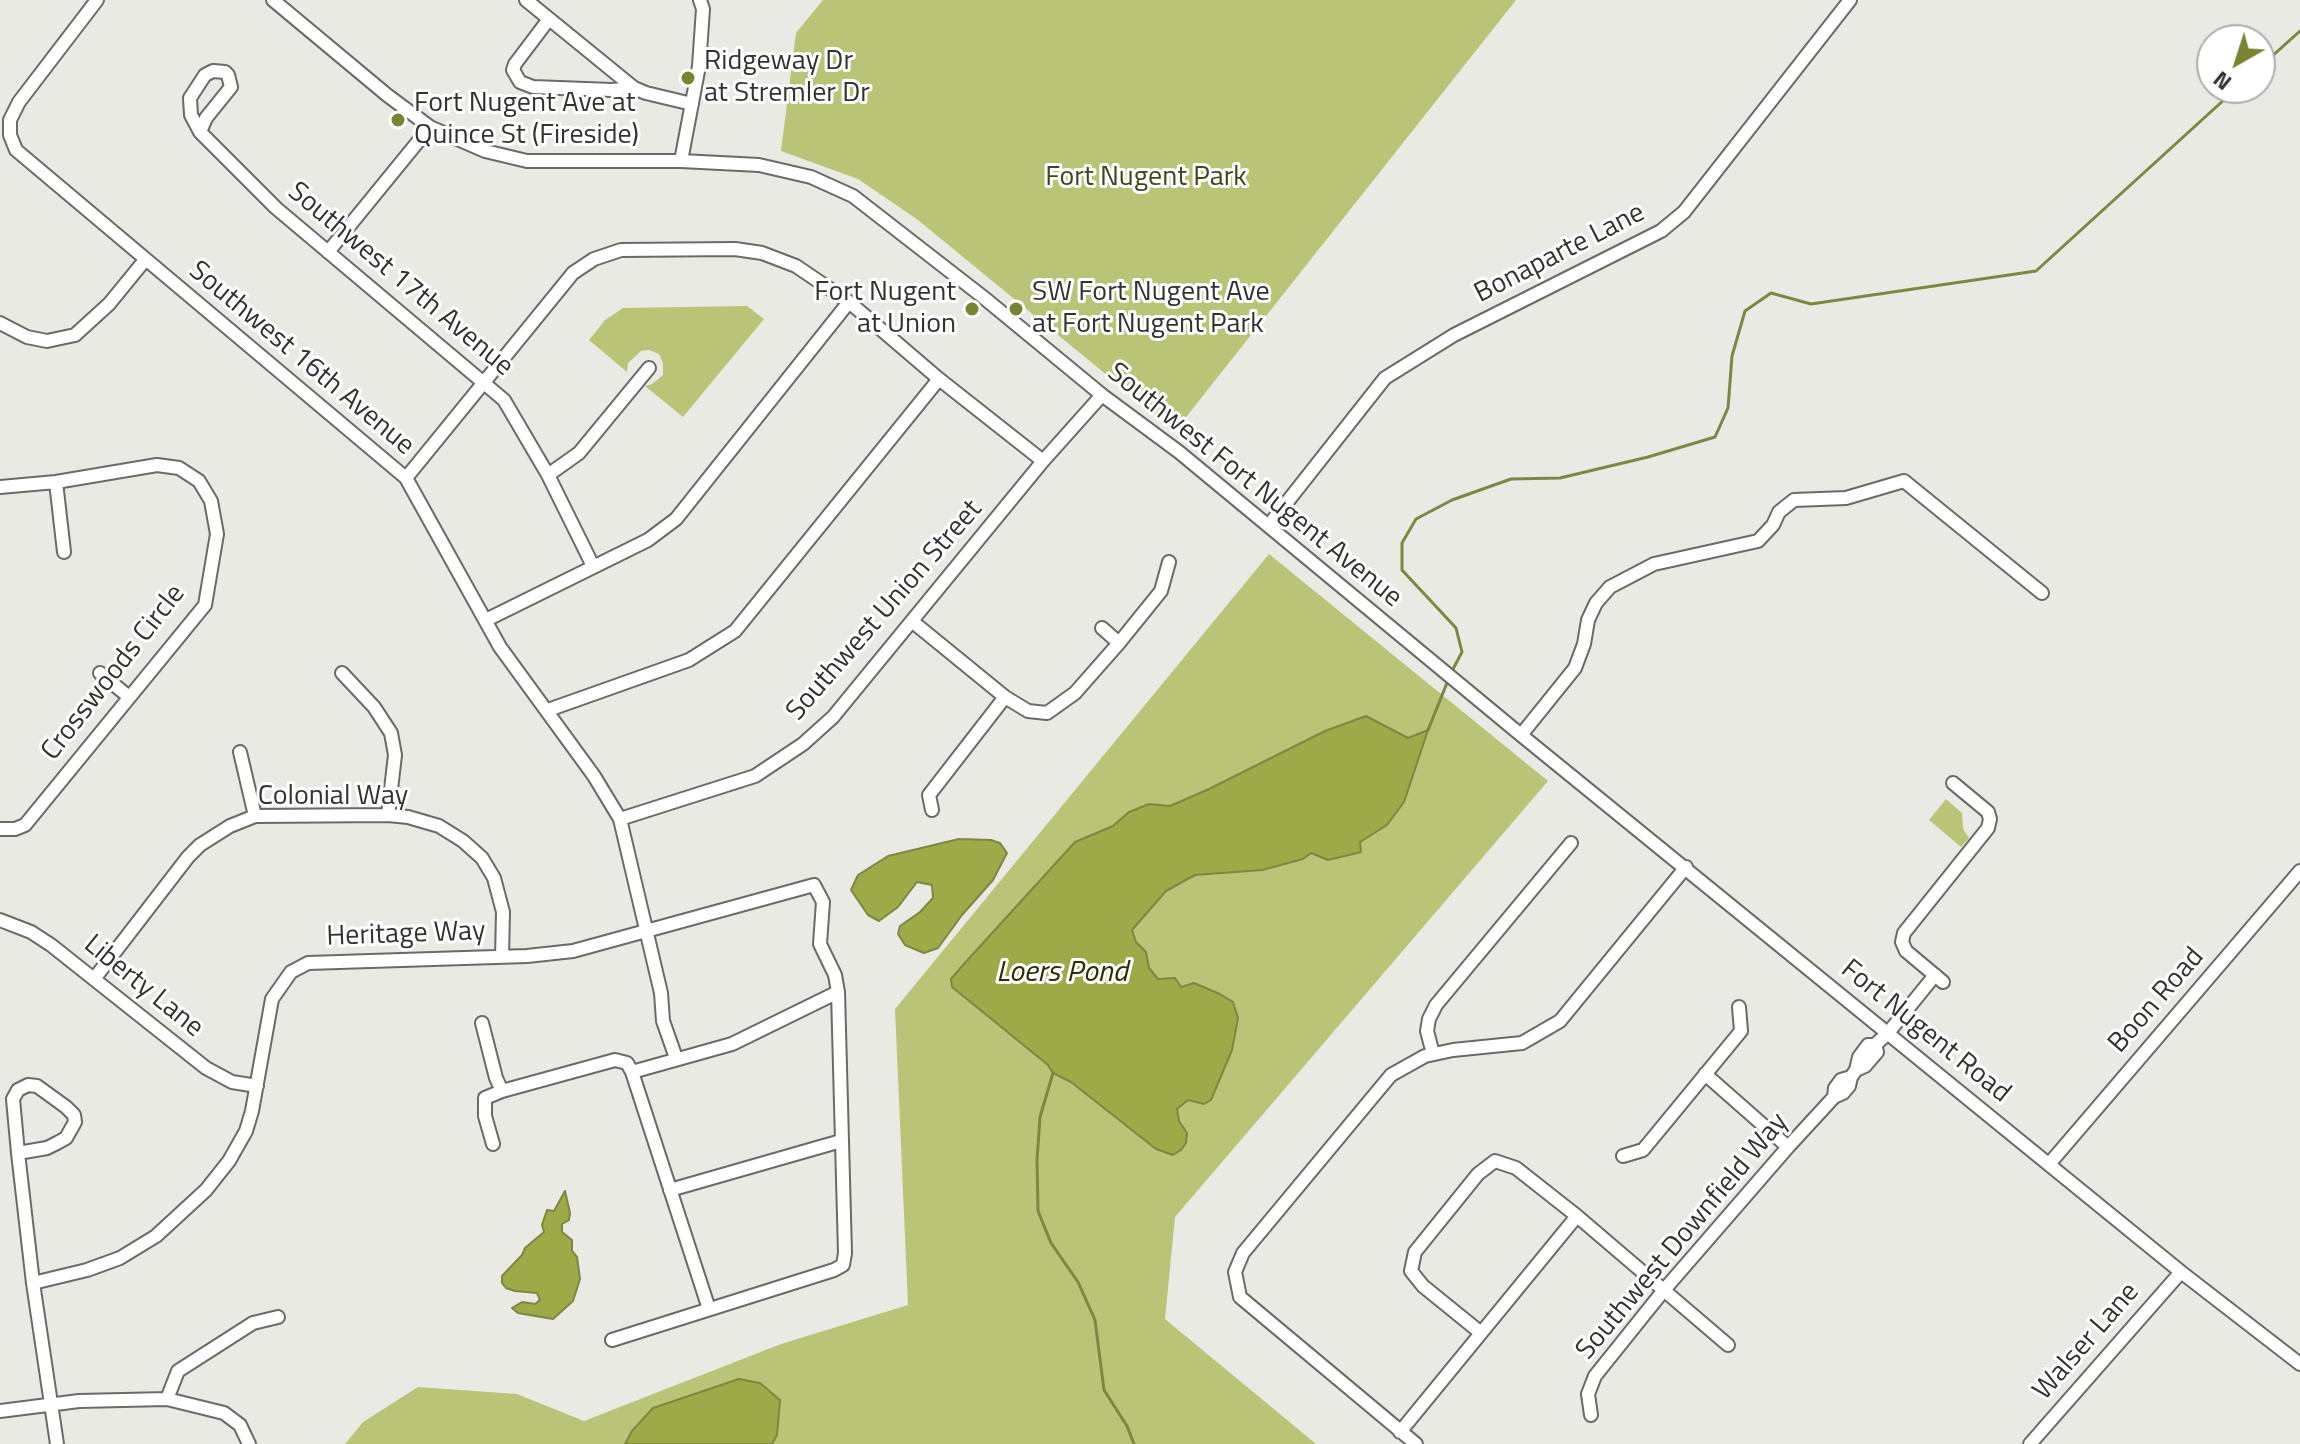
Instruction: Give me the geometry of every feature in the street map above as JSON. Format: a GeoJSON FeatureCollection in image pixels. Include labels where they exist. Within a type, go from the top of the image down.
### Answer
{"type":"FeatureCollection","features":[{"type":"Feature","properties":{"kind":"street","name":"Southwest 16th Avenue"},"geometry":{"type":"LineString","coordinates":[[97,0],[19,102],[10,120],[10,135],[16,150],[406,478],[500,647],[548,710],[620,819],[661,993],[663,1021],[676,1058]]}},
{"type":"Feature","properties":{"kind":"street","name":"Southwest Fort Nugent Avenue"},"geometry":{"type":"LineString","coordinates":[[273,0],[430,127],[485,151],[527,161],[681,161],[759,165],[811,177],[853,196],[1102,395],[1179,452],[1521,735]]}},
{"type":"Feature","properties":{"kind":"street"},"geometry":{"type":"LineString","coordinates":[[526,0],[634,88],[692,104]]}},
{"type":"Feature","properties":{"kind":"street"},"geometry":{"type":"LineString","coordinates":[[681,161],[699,66],[703,9],[700,0]]}},
{"type":"Feature","properties":{"kind":"street","name":"Bonaparte Lane"},"geometry":{"type":"LineString","coordinates":[[1269,525],[1385,378],[1454,335],[1661,231],[1684,212],[1850,0]]}},
{"type":"Feature","properties":{"kind":"street"},"geometry":{"type":"LineString","coordinates":[[549,19],[515,64],[513,70],[520,82],[533,87],[634,88]]}},
{"type":"Feature","properties":{"kind":"street"},"geometry":{"type":"LineString","coordinates":[[213,71],[225,72],[231,87],[206,118],[200,132],[191,115],[190,98],[205,75],[213,71]]}},
{"type":"Feature","properties":{"kind":"street"},"geometry":{"type":"LineString","coordinates":[[328,252],[430,127]]}},
{"type":"Feature","properties":{"kind":"street","name":"Southwest 17th Avenue"},"geometry":{"type":"LineString","coordinates":[[200,132],[276,208],[504,400],[548,475],[593,566]]}},
{"type":"Feature","properties":{"kind":"street"},"geometry":{"type":"LineString","coordinates":[[406,478],[573,273],[594,259],[621,250],[735,249],[762,253],[796,266],[849,302],[939,379],[1043,461]]}},
{"type":"Feature","properties":{"kind":"street"},"geometry":{"type":"LineString","coordinates":[[0,323],[7,329],[47,341],[75,335],[109,304],[145,260]]}},
{"type":"Feature","properties":{"kind":"street"},"geometry":{"type":"LineString","coordinates":[[486,620],[648,540],[676,519],[849,302]]}},
{"type":"Feature","properties":{"kind":"street"},"geometry":{"type":"LineString","coordinates":[[548,475],[579,453],[649,368]]}},
{"type":"Feature","properties":{"kind":"street"},"geometry":{"type":"LineString","coordinates":[[548,710],[689,660],[735,631],[939,379]]}},
{"type":"Feature","properties":{"kind":"street","name":"Southwest Union Street"},"geometry":{"type":"LineString","coordinates":[[620,819],[755,776],[803,744],[833,717],[1043,461],[1102,395]]}},
{"type":"Feature","properties":{"kind":"street","name":"Crosswoods Circle"},"geometry":{"type":"LineString","coordinates":[[0,487],[56,482],[157,465],[179,468],[199,481],[211,501],[217,534],[205,605],[25,825],[0,829]]}},
{"type":"Feature","properties":{"kind":"street"},"geometry":{"type":"LineString","coordinates":[[1521,735],[1575,668],[1584,644],[1588,620],[1596,603],[1610,587],[1654,564],[1758,541],[1773,525],[1779,512],[1794,500],[1846,498],[1904,481],[2042,593]]}},
{"type":"Feature","properties":{"kind":"street"},"geometry":{"type":"LineString","coordinates":[[56,482],[64,552]]}},
{"type":"Feature","properties":{"kind":"street"},"geometry":{"type":"LineString","coordinates":[[913,622],[1005,697],[1028,711],[1047,713],[1075,693],[1119,643],[1161,591],[1169,562]]}},
{"type":"Feature","properties":{"kind":"street"},"geometry":{"type":"LineString","coordinates":[[1102,628],[1119,643]]}},
{"type":"Feature","properties":{"kind":"street"},"geometry":{"type":"LineString","coordinates":[[100,673],[129,697]]}},
{"type":"Feature","properties":{"kind":"street"},"geometry":{"type":"LineString","coordinates":[[342,673],[374,707],[391,733],[395,755],[388,815]]}},
{"type":"Feature","properties":{"kind":"street"},"geometry":{"type":"LineString","coordinates":[[932,810],[929,795],[1005,697]]}},
{"type":"Feature","properties":{"kind":"street","name":"Fort Nugent Road"},"geometry":{"type":"LineString","coordinates":[[1521,735],[2181,1272],[2300,1364]]}},
{"type":"Feature","properties":{"kind":"street"},"geometry":{"type":"LineString","coordinates":[[240,752],[255,816]]}},
{"type":"Feature","properties":{"kind":"street","name":"Southwest Downfield Way"},"geometry":{"type":"LineString","coordinates":[[1591,1415],[1588,1394],[1595,1376],[1664,1290],[1834,1097],[1835,1088],[1853,1073],[1868,1045],[1875,1045],[1888,1033],[1939,978],[1906,951],[1902,937],[1987,830],[1988,812],[1953,783]]}},
{"type":"Feature","properties":{"kind":"street","name":"Colonial Way"},"geometry":{"type":"LineString","coordinates":[[94,979],[188,857],[200,845],[230,826],[255,816],[388,815],[439,826],[482,858],[494,878],[503,912],[502,957]]}},
{"type":"Feature","properties":{"kind":"street"},"geometry":{"type":"LineString","coordinates":[[1433,1054],[1427,1031],[1436,1005],[1571,843]]}},
{"type":"Feature","properties":{"kind":"street"},"geometry":{"type":"LineString","coordinates":[[1416,1444],[1240,1297],[1235,1272],[1243,1253],[1391,1075],[1433,1054],[1522,1043],[1560,1021],[1686,867]]}},
{"type":"Feature","properties":{"kind":"street","name":"Boon Road"},"geometry":{"type":"LineString","coordinates":[[2050,1163],[2300,871]]}},
{"type":"Feature","properties":{"kind":"street","name":"Heritage Way"},"geometry":{"type":"LineString","coordinates":[[33,1283],[87,1270],[120,1258],[156,1236],[206,1190],[229,1161],[246,1131],[272,999],[291,972],[308,963],[502,957],[573,951],[814,885],[823,902],[820,944],[835,975],[838,992]]}},
{"type":"Feature","properties":{"kind":"street","name":"Liberty Lane"},"geometry":{"type":"LineString","coordinates":[[0,920],[31,932],[206,1068],[232,1082],[257,1086]]}},
{"type":"Feature","properties":{"kind":"street"},"geometry":{"type":"LineString","coordinates":[[612,1340],[834,1270],[843,1265],[845,1253],[838,992],[732,1044],[632,1072]]}},
{"type":"Feature","properties":{"kind":"street"},"geometry":{"type":"LineString","coordinates":[[1623,1156],[1643,1150],[1741,1031],[1739,1007]]}},
{"type":"Feature","properties":{"kind":"street"},"geometry":{"type":"LineString","coordinates":[[482,1023],[502,1091]]}},
{"type":"Feature","properties":{"kind":"street"},"geometry":{"type":"LineString","coordinates":[[493,1144],[485,1116],[485,1098],[615,1060],[627,1063],[709,1309]]}},
{"type":"Feature","properties":{"kind":"street"},"geometry":{"type":"LineString","coordinates":[[1705,1074],[1788,1147]]}},
{"type":"Feature","properties":{"kind":"street"},"geometry":{"type":"LineString","coordinates":[[18,1153],[57,1143],[66,1138],[75,1122],[74,1115],[66,1107],[37,1086],[28,1085],[18,1090],[13,1099],[18,1153],[33,1283],[57,1444]]}},
{"type":"Feature","properties":{"kind":"street"},"geometry":{"type":"LineString","coordinates":[[670,1190],[841,1141]]}},
{"type":"Feature","properties":{"kind":"street"},"geometry":{"type":"LineString","coordinates":[[1481,1333],[1423,1286],[1411,1271],[1415,1252],[1478,1174],[1495,1161],[1516,1168],[1577,1216],[1728,1345]]}},
{"type":"Feature","properties":{"kind":"street"},"geometry":{"type":"LineString","coordinates":[[1400,1432],[1577,1216]]}},
{"type":"Feature","properties":{"kind":"street","name":"Walser Lane"},"geometry":{"type":"LineString","coordinates":[[2030,1444],[2181,1272]]}},
{"type":"Feature","properties":{"kind":"street"},"geometry":{"type":"LineString","coordinates":[[167,1399],[178,1371],[253,1323],[278,1317]]}},
{"type":"Feature","properties":{"kind":"street"},"geometry":{"type":"LineString","coordinates":[[0,1411],[117,1399],[167,1399],[224,1413],[240,1425],[249,1444]]}},
{"type":"Feature","properties":{"kind":"green space","name":"Fort Nugent Park"},"geometry":{"type":"Polygon","coordinates":[[[823,0],[1516,0],[1175,431],[918,220],[858,179],[781,151],[796,33],[823,0]]]}},
{"type":"Feature","properties":{"kind":"green space"},"geometry":{"type":"Polygon","coordinates":[[[747,306],[764,319],[683,417],[645,386],[663,375],[659,354],[641,351],[628,363],[627,372],[589,340],[605,320],[623,308],[747,306]]]}},
{"type":"Feature","properties":{"kind":"green space"},"geometry":{"type":"Polygon","coordinates":[[[1269,554],[1548,781],[1175,1217],[1165,1319],[1316,1444],[345,1444],[363,1422],[418,1387],[517,1394],[584,1421],[781,1344],[908,1305],[895,1009],[1269,554]]]}},
{"type":"Feature","properties":{"kind":"green space"},"geometry":{"type":"Polygon","coordinates":[[[1946,799],[1962,813],[1963,829],[1969,838],[1961,847],[1929,820],[1946,799]]]}},
{"type":"Feature","properties":{"kind":"water","name":"Loers Pond"},"geometry":{"type":"Polygon","coordinates":[[[1366,716],[1408,738],[1428,730],[1404,802],[1387,825],[1360,842],[1361,852],[1328,860],[1311,853],[1303,859],[1262,870],[1195,875],[1166,891],[1132,930],[1136,942],[1146,952],[1149,968],[1158,979],[1175,978],[1181,987],[1194,983],[1220,994],[1233,1002],[1238,1018],[1232,1050],[1211,1100],[1204,1104],[1188,1100],[1177,1109],[1179,1121],[1187,1133],[1181,1150],[1173,1155],[1156,1149],[1071,1082],[1053,1073],[1048,1065],[952,987],[951,979],[1075,842],[1113,826],[1129,812],[1149,804],[1170,806],[1325,731],[1366,716]]]}},
{"type":"Feature","properties":{"kind":"water"},"geometry":{"type":"Polygon","coordinates":[[[959,839],[991,840],[1000,843],[1007,853],[993,880],[938,948],[924,953],[905,945],[898,934],[900,926],[933,898],[932,885],[917,882],[898,907],[879,921],[868,915],[851,890],[858,875],[888,856],[959,839]]]}},
{"type":"Feature","properties":{"kind":"water"},"geometry":{"type":"Polygon","coordinates":[[[565,1191],[570,1213],[569,1220],[562,1224],[562,1232],[572,1240],[580,1279],[573,1301],[553,1319],[518,1313],[512,1308],[522,1302],[535,1304],[540,1300],[537,1293],[506,1288],[502,1276],[525,1248],[544,1232],[542,1225],[547,1210],[554,1211],[565,1191]]]}},
{"type":"Feature","properties":{"kind":"water"},"geometry":{"type":"Polygon","coordinates":[[[739,1379],[760,1383],[780,1400],[777,1435],[772,1444],[625,1444],[632,1431],[653,1408],[739,1379]]]}},
{"type":"Feature","properties":{"kind":"waterway"},"geometry":{"type":"LineString","coordinates":[[2276,53],[2300,31]]}},
{"type":"Feature","properties":{"kind":"waterway"},"geometry":{"type":"LineString","coordinates":[[1452,671],[1462,652],[1456,628],[1402,570],[1402,543],[1416,519],[1452,500],[1511,479],[1560,478],[1715,437],[1728,408],[1732,356],[1745,311],[1771,293],[1811,304],[2036,271],[2219,104]]}},
{"type":"Feature","properties":{"kind":"waterway"},"geometry":{"type":"LineString","coordinates":[[1428,730],[1449,678]]}},
{"type":"Feature","properties":{"kind":"waterway"},"geometry":{"type":"LineString","coordinates":[[1053,1073],[1040,1117],[1038,1211],[1051,1243],[1078,1282],[1095,1320],[1104,1390],[1127,1426],[1134,1444]]}},
{"type":"Feature","properties":{"kind":"place","name":"Ridgeway Dr at Stremler Dr"},"geometry":{"type":"Point","coordinates":[688,78]}},
{"type":"Feature","properties":{"kind":"place","name":"Fort Nugent Ave at Quince St (Fireside)"},"geometry":{"type":"Point","coordinates":[398,120]}},
{"type":"Feature","properties":{"kind":"place","name":"Fort Nugent at Union"},"geometry":{"type":"Point","coordinates":[972,309]}},
{"type":"Feature","properties":{"kind":"place","name":"SW Fort Nugent Ave at Fort Nugent Park"},"geometry":{"type":"Point","coordinates":[1016,309]}}]}
